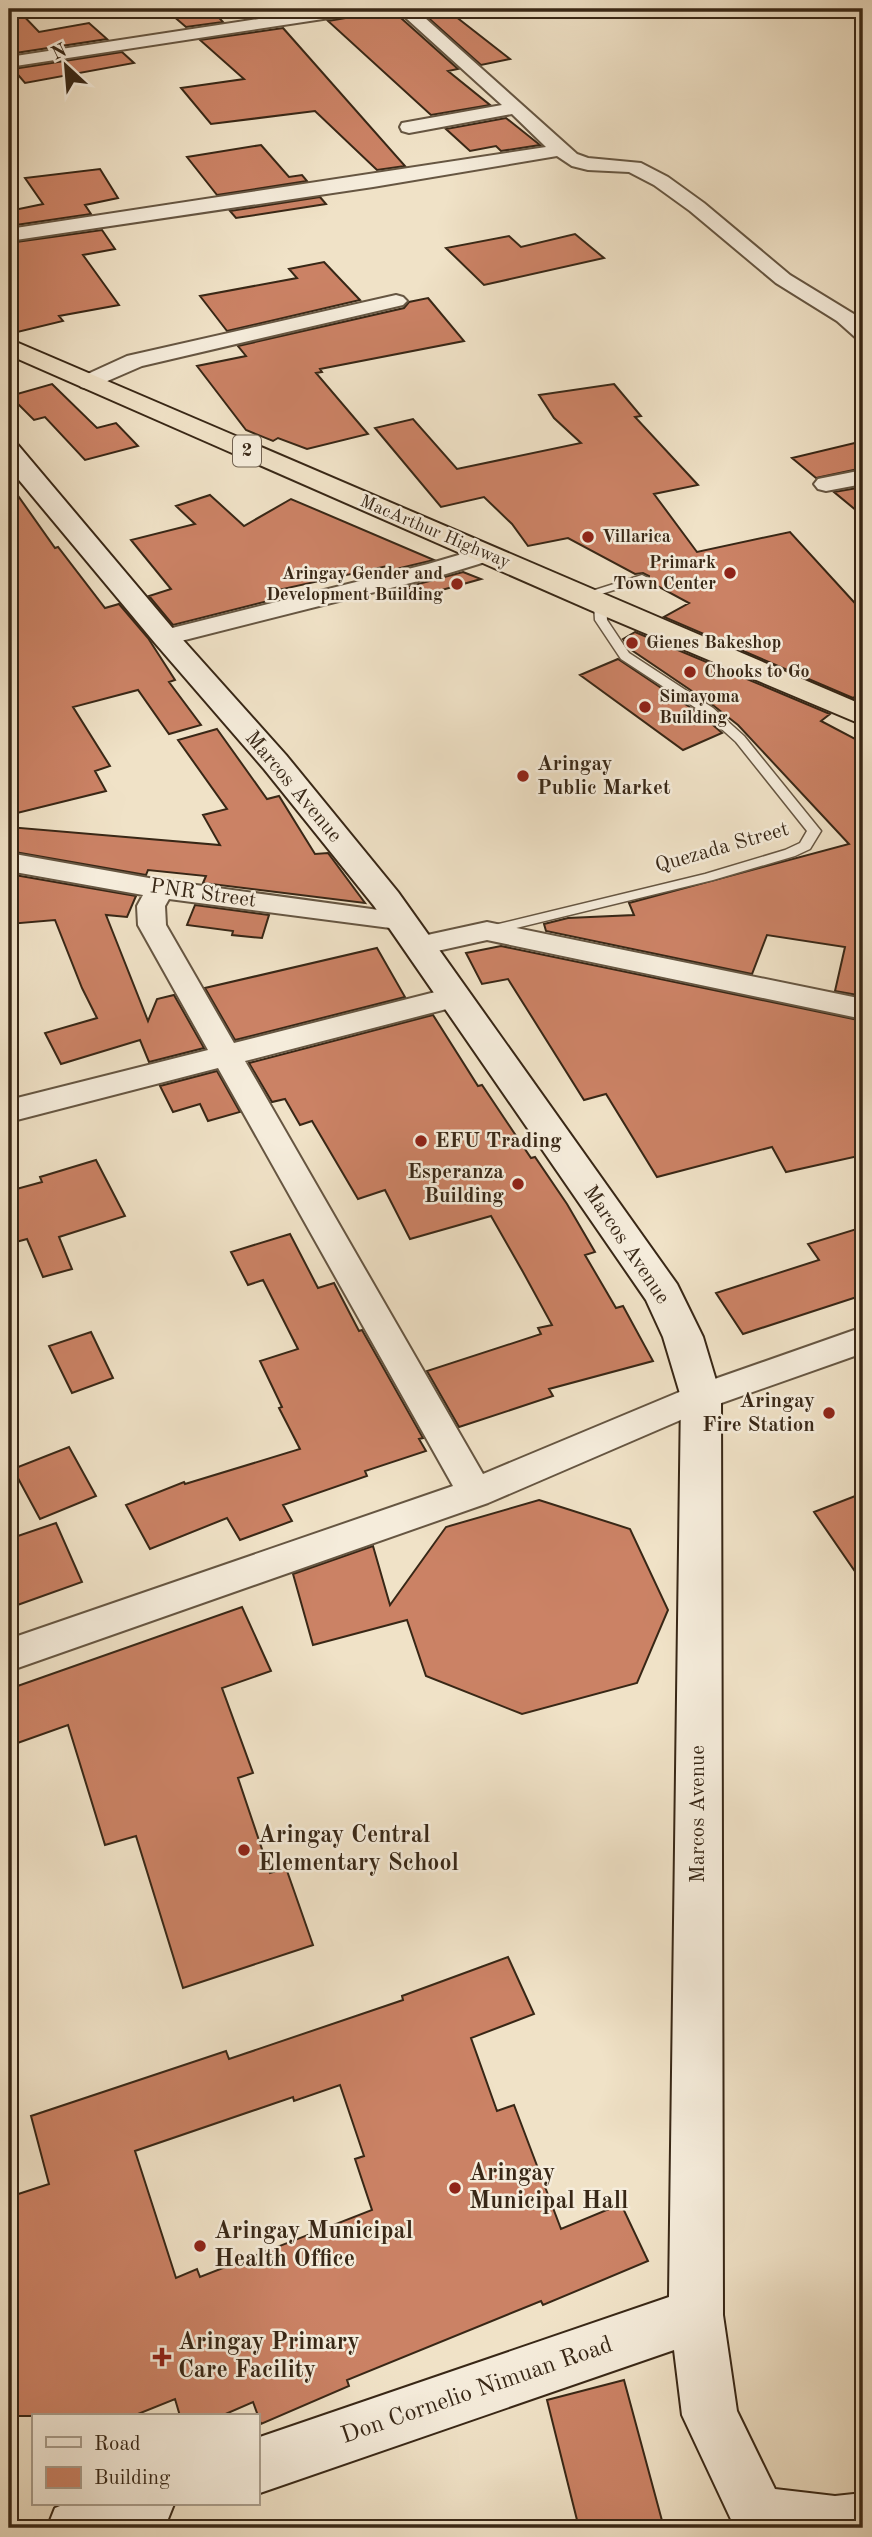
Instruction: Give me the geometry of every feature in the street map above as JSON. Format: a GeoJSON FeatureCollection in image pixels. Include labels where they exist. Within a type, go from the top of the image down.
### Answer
{"type":"FeatureCollection","features":[{"type":"Feature","properties":{"kind":"highway","name":"MacArthur Highway"},"geometry":{"type":"LineString","coordinates":[[9,346],[591,600],[859,711]]}},
{"type":"Feature","properties":{"kind":"street"},"geometry":{"type":"LineString","coordinates":[[9,62],[356,9]]}},
{"type":"Feature","properties":{"kind":"street"},"geometry":{"type":"LineString","coordinates":[[405,9],[560,150],[578,162],[619,164],[644,171],[671,188],[783,279],[848,318],[863,332]]}},
{"type":"Feature","properties":{"kind":"street"},"geometry":{"type":"LineString","coordinates":[[409,127],[516,108]]}},
{"type":"Feature","properties":{"kind":"street"},"geometry":{"type":"LineString","coordinates":[[9,235],[373,181],[560,150]]}},
{"type":"Feature","properties":{"kind":"street"},"geometry":{"type":"LineString","coordinates":[[89,382],[135,361],[396,302]]}},
{"type":"Feature","properties":{"kind":"street","name":"Marcos Avenue"},"geometry":{"type":"LineString","coordinates":[[9,451],[164,637],[275,762],[386,899],[663,1294],[683,1337],[701,1397],[696,2315],[710,2415],[759,2521]]}},
{"type":"Feature","properties":{"kind":"street"},"geometry":{"type":"LineString","coordinates":[[826,484],[863,477]]}},
{"type":"Feature","properties":{"kind":"street"},"geometry":{"type":"LineString","coordinates":[[164,637],[437,569],[486,554]]}},
{"type":"Feature","properties":{"kind":"street","name":"PNR Street"},"geometry":{"type":"LineString","coordinates":[[9,862],[409,933],[487,931]]}},
{"type":"Feature","properties":{"kind":"street"},"geometry":{"type":"LineString","coordinates":[[160,889],[151,906],[152,925],[475,1493]]}},
{"type":"Feature","properties":{"kind":"street"},"geometry":{"type":"LineString","coordinates":[[487,931],[863,1009]]}},
{"type":"Feature","properties":{"kind":"street"},"geometry":{"type":"LineString","coordinates":[[9,1111],[455,997]]}},
{"type":"Feature","properties":{"kind":"street"},"geometry":{"type":"LineString","coordinates":[[9,1656],[475,1493],[701,1397],[863,1340]]}},
{"type":"Feature","properties":{"kind":"street","name":"Don Cornelio Nimuan Road"},"geometry":{"type":"LineString","coordinates":[[259,2465],[696,2315]]}},
{"type":"Feature","properties":{"kind":"street"},"geometry":{"type":"LineString","coordinates":[[75,2528],[140,2506]]}},
{"type":"Feature","properties":{"kind":"street"},"geometry":{"type":"LineString","coordinates":[[759,2521],[835,2524],[863,2521]]}},
{"type":"Feature","properties":{"kind":"lane"},"geometry":{"type":"LineString","coordinates":[[591,600],[642,578]]}},
{"type":"Feature","properties":{"kind":"lane","name":"Quezada Street"},"geometry":{"type":"LineString","coordinates":[[487,931],[708,877],[790,853],[805,846],[814,831],[740,739],[709,711],[625,656],[591,600]]}},
{"type":"Feature","properties":{"kind":"building"},"geometry":{"type":"Polygon","coordinates":[[[9,9],[17,9],[39,32],[89,23],[107,39],[9,54],[9,9]]]}},
{"type":"Feature","properties":{"kind":"building"},"geometry":{"type":"Polygon","coordinates":[[[165,9],[211,9],[223,22],[186,27],[165,9]]]}},
{"type":"Feature","properties":{"kind":"building"},"geometry":{"type":"Polygon","coordinates":[[[446,9],[510,59],[481,65],[424,14],[446,9]]]}},
{"type":"Feature","properties":{"kind":"building"},"geometry":{"type":"Polygon","coordinates":[[[392,10],[458,69],[448,71],[490,105],[431,115],[328,21],[392,10]]]}},
{"type":"Feature","properties":{"kind":"building"},"geometry":{"type":"Polygon","coordinates":[[[283,28],[405,166],[377,170],[315,111],[211,124],[181,88],[244,79],[200,40],[283,28]]]}},
{"type":"Feature","properties":{"kind":"building"},"geometry":{"type":"Polygon","coordinates":[[[122,52],[134,63],[25,83],[13,69],[122,52]]]}},
{"type":"Feature","properties":{"kind":"building"},"geometry":{"type":"Polygon","coordinates":[[[506,118],[540,145],[501,151],[496,146],[470,151],[446,129],[506,118]]]}},
{"type":"Feature","properties":{"kind":"building"},"geometry":{"type":"Polygon","coordinates":[[[261,145],[289,177],[302,175],[307,181],[217,195],[187,157],[261,145]]]}},
{"type":"Feature","properties":{"kind":"building"},"geometry":{"type":"Polygon","coordinates":[[[100,169],[118,198],[85,205],[91,214],[9,226],[9,211],[43,204],[25,178],[100,169]]]}},
{"type":"Feature","properties":{"kind":"building"},"geometry":{"type":"Polygon","coordinates":[[[320,197],[326,204],[236,218],[230,211],[320,197]]]}},
{"type":"Feature","properties":{"kind":"building"},"geometry":{"type":"Polygon","coordinates":[[[102,230],[115,249],[83,255],[119,305],[59,316],[63,321],[9,334],[9,243],[102,230]]]}},
{"type":"Feature","properties":{"kind":"building"},"geometry":{"type":"Polygon","coordinates":[[[575,234],[604,258],[484,285],[446,248],[509,236],[521,247],[575,234]]]}},
{"type":"Feature","properties":{"kind":"building"},"geometry":{"type":"Polygon","coordinates":[[[324,262],[360,300],[227,331],[200,296],[297,278],[289,269],[324,262]]]}},
{"type":"Feature","properties":{"kind":"building"},"geometry":{"type":"Polygon","coordinates":[[[428,298],[464,341],[320,369],[322,372],[316,373],[368,434],[307,449],[278,438],[273,441],[246,430],[197,366],[246,356],[238,346],[404,308],[409,302],[428,298]]]}},
{"type":"Feature","properties":{"kind":"building"},"geometry":{"type":"Polygon","coordinates":[[[52,384],[97,428],[116,423],[138,446],[85,460],[45,417],[34,420],[10,396],[52,384]]]}},
{"type":"Feature","properties":{"kind":"building"},"geometry":{"type":"Polygon","coordinates":[[[614,384],[641,416],[635,417],[698,485],[654,494],[697,552],[790,532],[863,612],[863,691],[853,698],[664,617],[689,603],[648,581],[649,576],[643,573],[635,574],[568,538],[528,546],[512,524],[484,497],[441,507],[375,428],[413,419],[457,469],[581,443],[554,418],[539,395],[614,384]]]}},
{"type":"Feature","properties":{"kind":"building"},"geometry":{"type":"Polygon","coordinates":[[[863,441],[863,468],[816,478],[792,458],[863,441]]]}},
{"type":"Feature","properties":{"kind":"building"},"geometry":{"type":"Polygon","coordinates":[[[9,483],[55,548],[58,547],[105,608],[119,604],[148,638],[175,680],[169,682],[201,725],[169,734],[138,690],[73,707],[110,766],[95,771],[106,791],[9,815],[9,483]]]}},
{"type":"Feature","properties":{"kind":"building"},"geometry":{"type":"Polygon","coordinates":[[[863,487],[863,516],[834,492],[863,487]]]}},
{"type":"Feature","properties":{"kind":"building"},"geometry":{"type":"Polygon","coordinates":[[[210,495],[244,526],[291,499],[434,560],[392,570],[387,566],[278,590],[284,597],[173,625],[149,596],[171,589],[131,540],[195,524],[176,506],[210,495]]]}},
{"type":"Feature","properties":{"kind":"building"},"geometry":{"type":"Polygon","coordinates":[[[463,572],[481,579],[417,597],[407,587],[463,572]]]}},
{"type":"Feature","properties":{"kind":"building"},"geometry":{"type":"Polygon","coordinates":[[[635,632],[830,714],[821,721],[863,743],[863,996],[835,991],[845,947],[767,935],[752,974],[546,931],[544,924],[568,918],[634,915],[629,903],[849,844],[738,725],[630,649],[623,639],[635,632]]]}},
{"type":"Feature","properties":{"kind":"building","name":"Simayoma Building"},"geometry":{"type":"Polygon","coordinates":[[[618,659],[703,716],[722,733],[683,750],[580,675],[618,659]]]}},
{"type":"Feature","properties":{"kind":"building"},"geometry":{"type":"Polygon","coordinates":[[[217,729],[267,799],[279,796],[315,854],[328,853],[365,903],[203,883],[206,876],[148,870],[146,875],[9,851],[9,827],[220,845],[203,815],[227,809],[178,740],[217,729]]]}},
{"type":"Feature","properties":{"kind":"building"},"geometry":{"type":"Polygon","coordinates":[[[9,874],[136,896],[127,917],[106,915],[148,1021],[157,999],[174,995],[204,1048],[149,1062],[140,1040],[61,1064],[45,1033],[97,1018],[55,920],[9,924],[9,874]]]}},
{"type":"Feature","properties":{"kind":"building"},"geometry":{"type":"Polygon","coordinates":[[[195,905],[269,915],[262,938],[232,935],[233,931],[187,925],[195,905]]]}},
{"type":"Feature","properties":{"kind":"building"},"geometry":{"type":"Polygon","coordinates":[[[501,946],[863,1021],[863,1155],[786,1172],[772,1147],[657,1177],[606,1094],[584,1100],[508,979],[482,984],[466,953],[501,946]]]}},
{"type":"Feature","properties":{"kind":"building"},"geometry":{"type":"Polygon","coordinates":[[[377,948],[405,997],[235,1040],[205,988],[377,948]]]}},
{"type":"Feature","properties":{"kind":"building"},"geometry":{"type":"Polygon","coordinates":[[[433,1015],[478,1086],[482,1085],[531,1158],[535,1157],[567,1204],[595,1252],[585,1255],[616,1308],[623,1306],[653,1361],[549,1389],[553,1396],[459,1427],[427,1371],[541,1334],[538,1328],[552,1325],[491,1216],[410,1239],[385,1190],[358,1199],[312,1121],[300,1125],[285,1099],[272,1102],[249,1063],[433,1015]]]}},
{"type":"Feature","properties":{"kind":"building"},"geometry":{"type":"Polygon","coordinates":[[[217,1071],[240,1112],[208,1121],[200,1104],[173,1112],[160,1086],[217,1071]]]}},
{"type":"Feature","properties":{"kind":"building"},"geometry":{"type":"Polygon","coordinates":[[[96,1160],[125,1216],[59,1237],[72,1269],[43,1277],[27,1239],[9,1244],[9,1191],[42,1182],[40,1177],[96,1160]]]}},
{"type":"Feature","properties":{"kind":"building"},"geometry":{"type":"Polygon","coordinates":[[[863,1227],[863,1295],[743,1334],[716,1293],[819,1260],[808,1244],[863,1227]]]}},
{"type":"Feature","properties":{"kind":"building"},"geometry":{"type":"Polygon","coordinates":[[[290,1234],[318,1288],[334,1283],[359,1331],[362,1330],[423,1438],[419,1439],[426,1451],[365,1471],[367,1476],[283,1505],[292,1521],[240,1540],[227,1518],[150,1549],[126,1505],[184,1482],[185,1484],[300,1449],[279,1408],[282,1407],[260,1361],[298,1349],[263,1280],[248,1285],[231,1252],[290,1234]]]}},
{"type":"Feature","properties":{"kind":"building"},"geometry":{"type":"Polygon","coordinates":[[[91,1332],[113,1378],[72,1393],[49,1346],[91,1332]]]}},
{"type":"Feature","properties":{"kind":"building"},"geometry":{"type":"Polygon","coordinates":[[[69,1447],[96,1496],[40,1519],[13,1469],[69,1447]]]}},
{"type":"Feature","properties":{"kind":"building"},"geometry":{"type":"Polygon","coordinates":[[[863,1493],[863,1583],[814,1512],[863,1493]]]}},
{"type":"Feature","properties":{"kind":"building"},"geometry":{"type":"Polygon","coordinates":[[[539,1500],[630,1529],[668,1610],[637,1683],[522,1714],[426,1676],[407,1620],[313,1645],[293,1574],[373,1546],[390,1605],[446,1527],[539,1500]]]}},
{"type":"Feature","properties":{"kind":"building"},"geometry":{"type":"Polygon","coordinates":[[[56,1523],[82,1582],[9,1608],[9,1539],[56,1523]]]}},
{"type":"Feature","properties":{"kind":"building"},"geometry":{"type":"Polygon","coordinates":[[[242,1607],[271,1671],[222,1688],[253,1773],[238,1778],[270,1873],[286,1868],[313,1945],[183,1988],[136,1836],[105,1845],[68,1725],[9,1746],[9,1689],[242,1607]]]}},
{"type":"Feature","properties":{"kind":"building"},"geometry":{"type":"Polygon","coordinates":[[[508,1957],[534,2014],[471,2038],[497,2111],[514,2105],[561,2229],[621,2204],[648,2261],[543,2305],[541,2301],[347,2380],[349,2386],[261,2424],[253,2402],[226,2414],[179,2414],[175,2399],[138,2414],[9,2416],[9,2197],[49,2184],[31,2116],[226,2051],[229,2059],[403,2000],[402,1996],[508,1957]],[[340,2085],[294,2101],[293,2097],[135,2151],[176,2278],[197,2269],[200,2277],[372,2210],[355,2159],[364,2156],[340,2085]]]}},
{"type":"Feature","properties":{"kind":"building"},"geometry":{"type":"Polygon","coordinates":[[[624,2380],[664,2528],[579,2528],[547,2400],[624,2380]]]}},
{"type":"Feature","properties":{"kind":"place","name":"Villarica"},"geometry":{"type":"Point","coordinates":[588,537]}},
{"type":"Feature","properties":{"kind":"place","name":"Primark Town Center"},"geometry":{"type":"Point","coordinates":[730,573]}},
{"type":"Feature","properties":{"kind":"place","name":"Aringay Gender and Development Building"},"geometry":{"type":"Point","coordinates":[457,584]}},
{"type":"Feature","properties":{"kind":"place","name":"Gienes Bakeshop"},"geometry":{"type":"Point","coordinates":[632,643]}},
{"type":"Feature","properties":{"kind":"place","name":"Chooks to Go"},"geometry":{"type":"Point","coordinates":[690,672]}},
{"type":"Feature","properties":{"kind":"place","name":"Simayoma Building"},"geometry":{"type":"Point","coordinates":[645,707]}},
{"type":"Feature","properties":{"kind":"place","name":"Aringay Public Market"},"geometry":{"type":"Point","coordinates":[523,776]}},
{"type":"Feature","properties":{"kind":"place","name":"EFU Trading"},"geometry":{"type":"Point","coordinates":[421,1141]}},
{"type":"Feature","properties":{"kind":"place","name":"Esperanza Building"},"geometry":{"type":"Point","coordinates":[518,1184]}},
{"type":"Feature","properties":{"kind":"place","name":"Aringay Fire Station"},"geometry":{"type":"Point","coordinates":[829,1413]}},
{"type":"Feature","properties":{"kind":"place","name":"Aringay Central Elementary School"},"geometry":{"type":"Point","coordinates":[244,1850]}},
{"type":"Feature","properties":{"kind":"place","name":"Aringay Municipal Hall"},"geometry":{"type":"Point","coordinates":[455,2188]}},
{"type":"Feature","properties":{"kind":"place","name":"Aringay Municipal Health Office"},"geometry":{"type":"Point","coordinates":[200,2246]}},
{"type":"Feature","properties":{"kind":"place","name":"Aringay Primary Care Facility"},"geometry":{"type":"Point","coordinates":[162,2357]}}]}
